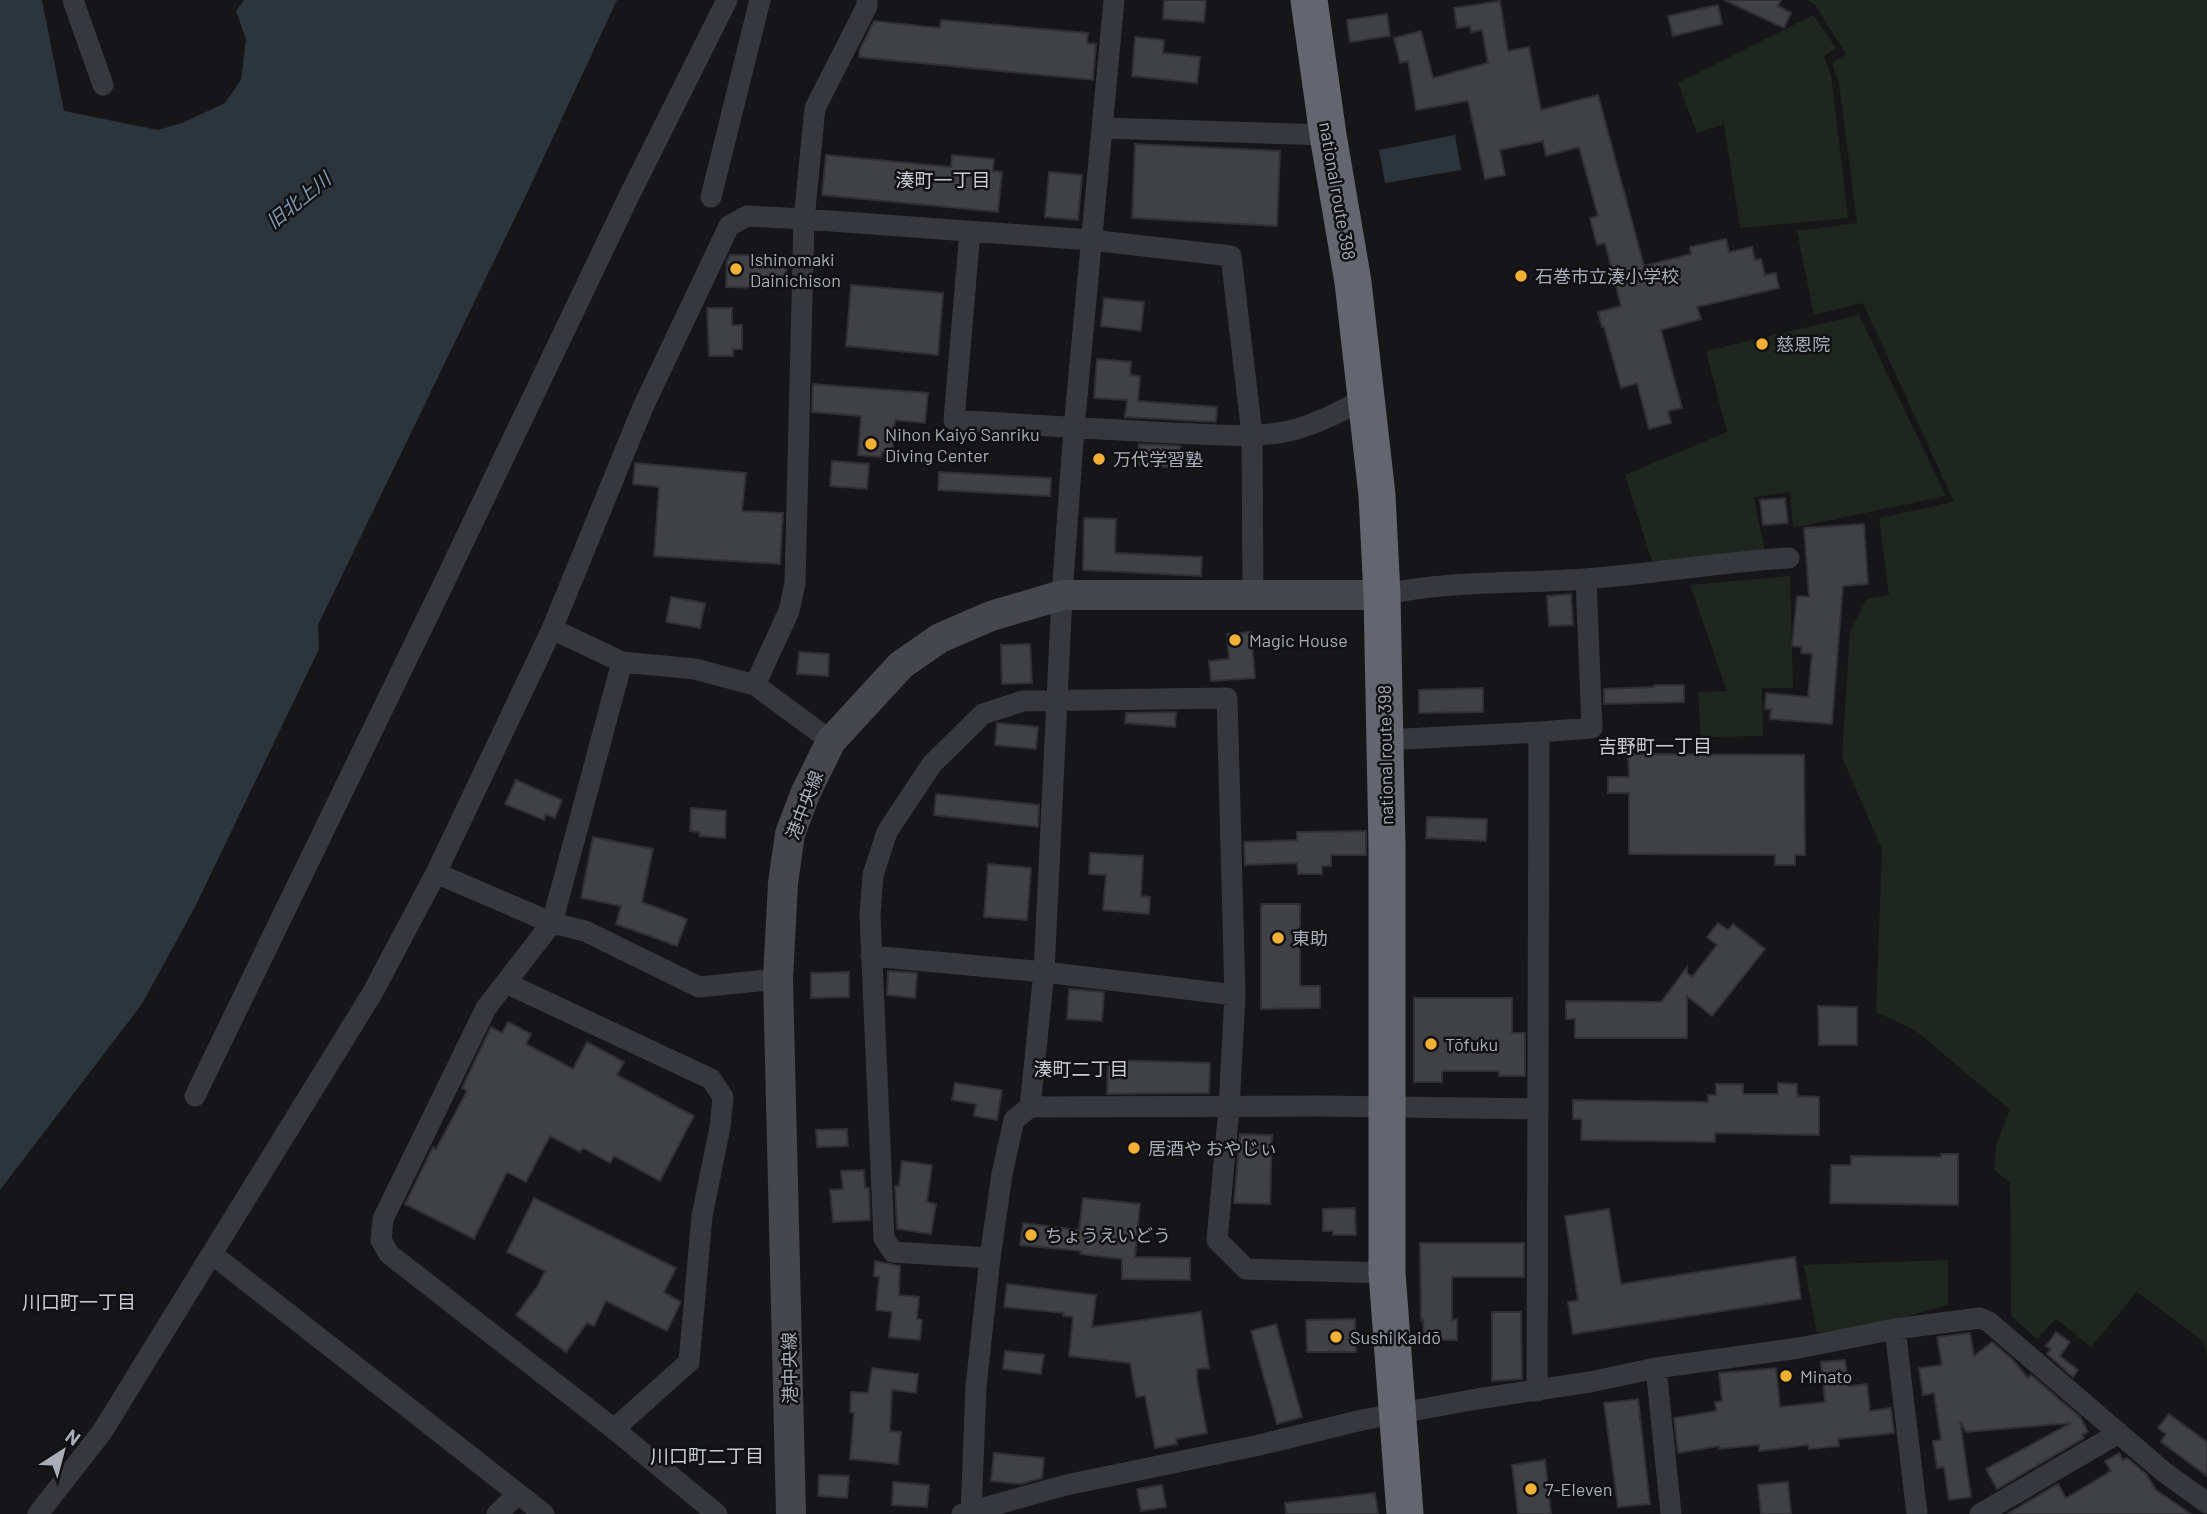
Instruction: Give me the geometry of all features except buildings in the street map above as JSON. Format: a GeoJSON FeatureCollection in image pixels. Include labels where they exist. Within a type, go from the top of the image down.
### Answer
{"type":"FeatureCollection","features":[{"type":"Feature","properties":{"kind":"highway","name":"national route 398"},"geometry":{"type":"LineString","coordinates":[[1309,0],[1353,282],[1377,495],[1385,740],[1389,1108],[1387,1273],[1405,1514]]}},
{"type":"Feature","properties":{"kind":"street"},"geometry":{"type":"LineString","coordinates":[[74,0],[103,85]]}},
{"type":"Feature","properties":{"kind":"street"},"geometry":{"type":"LineString","coordinates":[[195,1096],[627,200],[727,0]]}},
{"type":"Feature","properties":{"kind":"street"},"geometry":{"type":"LineString","coordinates":[[711,197],[760,0]]}},
{"type":"Feature","properties":{"kind":"street"},"geometry":{"type":"LineString","coordinates":[[755,685],[789,611],[795,583],[804,219],[815,108],[867,0]]}},
{"type":"Feature","properties":{"kind":"street"},"geometry":{"type":"LineString","coordinates":[[1030,1107],[1044,972],[1056,699],[1074,428],[1114,0]]}},
{"type":"Feature","properties":{"kind":"street"},"geometry":{"type":"LineString","coordinates":[[1103,128],[1328,135]]}},
{"type":"Feature","properties":{"kind":"street"},"geometry":{"type":"LineString","coordinates":[[38,1514],[102,1432],[373,992],[436,873],[552,629],[643,407],[729,226],[747,216],[804,219],[1091,240],[1231,256],[1252,434],[1253,595]]}},
{"type":"Feature","properties":{"kind":"street"},"geometry":{"type":"LineString","coordinates":[[970,231],[954,420],[1074,428],[1252,434],[1290,431],[1327,418],[1367,398]]}},
{"type":"Feature","properties":{"kind":"street"},"geometry":{"type":"LineString","coordinates":[[1382,595],[1405,590],[1586,579],[1789,558]]}},
{"type":"Feature","properties":{"kind":"street"},"geometry":{"type":"LineString","coordinates":[[1385,740],[1592,728],[1586,579]]}},
{"type":"Feature","properties":{"kind":"street","name":"港中央線"},"geometry":{"type":"LineString","coordinates":[[792,1514],[778,979],[783,883],[790,834],[805,794],[831,741],[901,665],[940,638],[991,616],[1062,595],[1382,595]]}},
{"type":"Feature","properties":{"kind":"street"},"geometry":{"type":"LineString","coordinates":[[552,629],[622,662],[695,669],[755,685],[831,741]]}},
{"type":"Feature","properties":{"kind":"street"},"geometry":{"type":"LineString","coordinates":[[622,662],[552,923],[486,1009],[383,1219],[381,1240],[389,1254],[614,1429],[717,1514]]}},
{"type":"Feature","properties":{"kind":"street"},"geometry":{"type":"LineString","coordinates":[[989,1258],[894,1252],[884,1238],[870,914],[873,875],[887,832],[932,764],[984,714],[1023,701],[1227,698],[1235,995],[1229,1108],[1217,1240],[1246,1269],[1387,1273]]}},
{"type":"Feature","properties":{"kind":"street"},"geometry":{"type":"LineString","coordinates":[[1537,1391],[1539,732]]}},
{"type":"Feature","properties":{"kind":"street"},"geometry":{"type":"LineString","coordinates":[[436,873],[552,923],[584,931],[699,987],[778,979]]}},
{"type":"Feature","properties":{"kind":"street"},"geometry":{"type":"LineString","coordinates":[[871,956],[1044,972],[1235,995]]}},
{"type":"Feature","properties":{"kind":"street"},"geometry":{"type":"LineString","coordinates":[[506,983],[711,1079],[723,1097],[720,1127],[702,1216],[689,1362],[614,1429]]}},
{"type":"Feature","properties":{"kind":"street"},"geometry":{"type":"LineString","coordinates":[[1537,1109],[1319,1106],[1030,1107],[1014,1120],[1002,1174],[989,1258],[976,1387],[968,1513],[1066,1485],[1397,1413],[1537,1391],[1656,1368],[1799,1348],[1895,1329],[1980,1318],[1989,1322],[2164,1472],[2207,1503]]}},
{"type":"Feature","properties":{"kind":"street"},"geometry":{"type":"LineString","coordinates":[[212,1254],[544,1514]]}},
{"type":"Feature","properties":{"kind":"street"},"geometry":{"type":"LineString","coordinates":[[1895,1329],[1917,1514]]}},
{"type":"Feature","properties":{"kind":"street"},"geometry":{"type":"LineString","coordinates":[[1656,1368],[1671,1514]]}},
{"type":"Feature","properties":{"kind":"street"},"geometry":{"type":"LineString","coordinates":[[1980,1514],[2119,1433]]}},
{"type":"Feature","properties":{"kind":"street"},"geometry":{"type":"LineString","coordinates":[[497,1514],[518,1494]]}},
{"type":"Feature","properties":{"kind":"shaded area"},"geometry":{"type":"Polygon","coordinates":[[[1807,0],[2207,0],[2207,1356],[2203,1341],[2137,1292],[2091,1347],[2056,1319],[2037,1339],[2011,1316],[2010,1183],[1994,1170],[1996,1145],[2010,1110],[1915,1030],[1876,1012],[1882,849],[1842,757],[1850,631],[1867,599],[1889,595],[1879,518],[1954,502],[1863,303],[1814,315],[1797,231],[1857,223],[1839,83],[1832,63],[1846,54],[1815,5],[1807,0]]]}},
{"type":"Feature","properties":{"kind":"shaded area"},"geometry":{"type":"Polygon","coordinates":[[[1813,15],[1836,48],[1824,56],[1831,75],[1848,218],[1740,228],[1724,124],[1697,133],[1678,83],[1813,15]]]}},
{"type":"Feature","properties":{"kind":"shaded area"},"geometry":{"type":"Polygon","coordinates":[[[1859,315],[1946,496],[1793,528],[1790,492],[1754,497],[1765,553],[1653,565],[1625,475],[1727,432],[1706,351],[1859,315]]]}},
{"type":"Feature","properties":{"kind":"shaded area"},"geometry":{"type":"Polygon","coordinates":[[[1790,576],[1793,688],[1762,688],[1763,736],[1701,737],[1698,692],[1727,691],[1690,585],[1790,576]]]}},
{"type":"Feature","properties":{"kind":"shaded area"},"geometry":{"type":"Polygon","coordinates":[[[1948,1260],[1948,1305],[1894,1320],[1817,1333],[1804,1265],[1948,1260]]]}},
{"type":"Feature","properties":{"kind":"water","name":"旧北上川"},"geometry":{"type":"Polygon","coordinates":[[[0,0],[42,0],[64,111],[158,130],[182,123],[225,103],[241,80],[246,39],[236,11],[244,0],[617,0],[529,189],[318,625],[319,649],[196,905],[142,1004],[0,1190],[0,0]]]}},
{"type":"Feature","properties":{"kind":"water"},"geometry":{"type":"Polygon","coordinates":[[[1455,135],[1461,170],[1385,183],[1379,150],[1455,135]]]}},
{"type":"Feature","properties":{"kind":"place","name":"Ishinomaki Dainichison"},"geometry":{"type":"Point","coordinates":[736,269]}},
{"type":"Feature","properties":{"kind":"place","name":"石巻市立湊小学校"},"geometry":{"type":"Point","coordinates":[1521,276]}},
{"type":"Feature","properties":{"kind":"place","name":"慈恩院"},"geometry":{"type":"Point","coordinates":[1762,344]}},
{"type":"Feature","properties":{"kind":"place","name":"Nihon Kaiyō Sanriku Diving Center"},"geometry":{"type":"Point","coordinates":[871,444]}},
{"type":"Feature","properties":{"kind":"place","name":"万代学習塾"},"geometry":{"type":"Point","coordinates":[1099,459]}},
{"type":"Feature","properties":{"kind":"place","name":"Magic House"},"geometry":{"type":"Point","coordinates":[1235,640]}},
{"type":"Feature","properties":{"kind":"place","name":"東助"},"geometry":{"type":"Point","coordinates":[1278,938]}},
{"type":"Feature","properties":{"kind":"place","name":"Tōfuku"},"geometry":{"type":"Point","coordinates":[1431,1044]}},
{"type":"Feature","properties":{"kind":"place","name":"居酒や おやじぃ"},"geometry":{"type":"Point","coordinates":[1134,1148]}},
{"type":"Feature","properties":{"kind":"place","name":"ちょうえいどう"},"geometry":{"type":"Point","coordinates":[1031,1235]}},
{"type":"Feature","properties":{"kind":"place","name":"Sushi Kaidō"},"geometry":{"type":"Point","coordinates":[1336,1337]}},
{"type":"Feature","properties":{"kind":"place","name":"Minato"},"geometry":{"type":"Point","coordinates":[1786,1376]}},
{"type":"Feature","properties":{"kind":"place","name":"7-Eleven"},"geometry":{"type":"Point","coordinates":[1531,1489]}},
{"type":"Feature","properties":{"kind":"district","name":"湊町一丁目"},"geometry":{"type":"Point","coordinates":[943,179]}},
{"type":"Feature","properties":{"kind":"district","name":"吉野町一丁目"},"geometry":{"type":"Point","coordinates":[1655,745]}},
{"type":"Feature","properties":{"kind":"district","name":"湊町二丁目"},"geometry":{"type":"Point","coordinates":[1081,1068]}},
{"type":"Feature","properties":{"kind":"district","name":"川口町一丁目"},"geometry":{"type":"Point","coordinates":[79,1301]}},
{"type":"Feature","properties":{"kind":"district","name":"川口町二丁目"},"geometry":{"type":"Point","coordinates":[707,1455]}}]}
